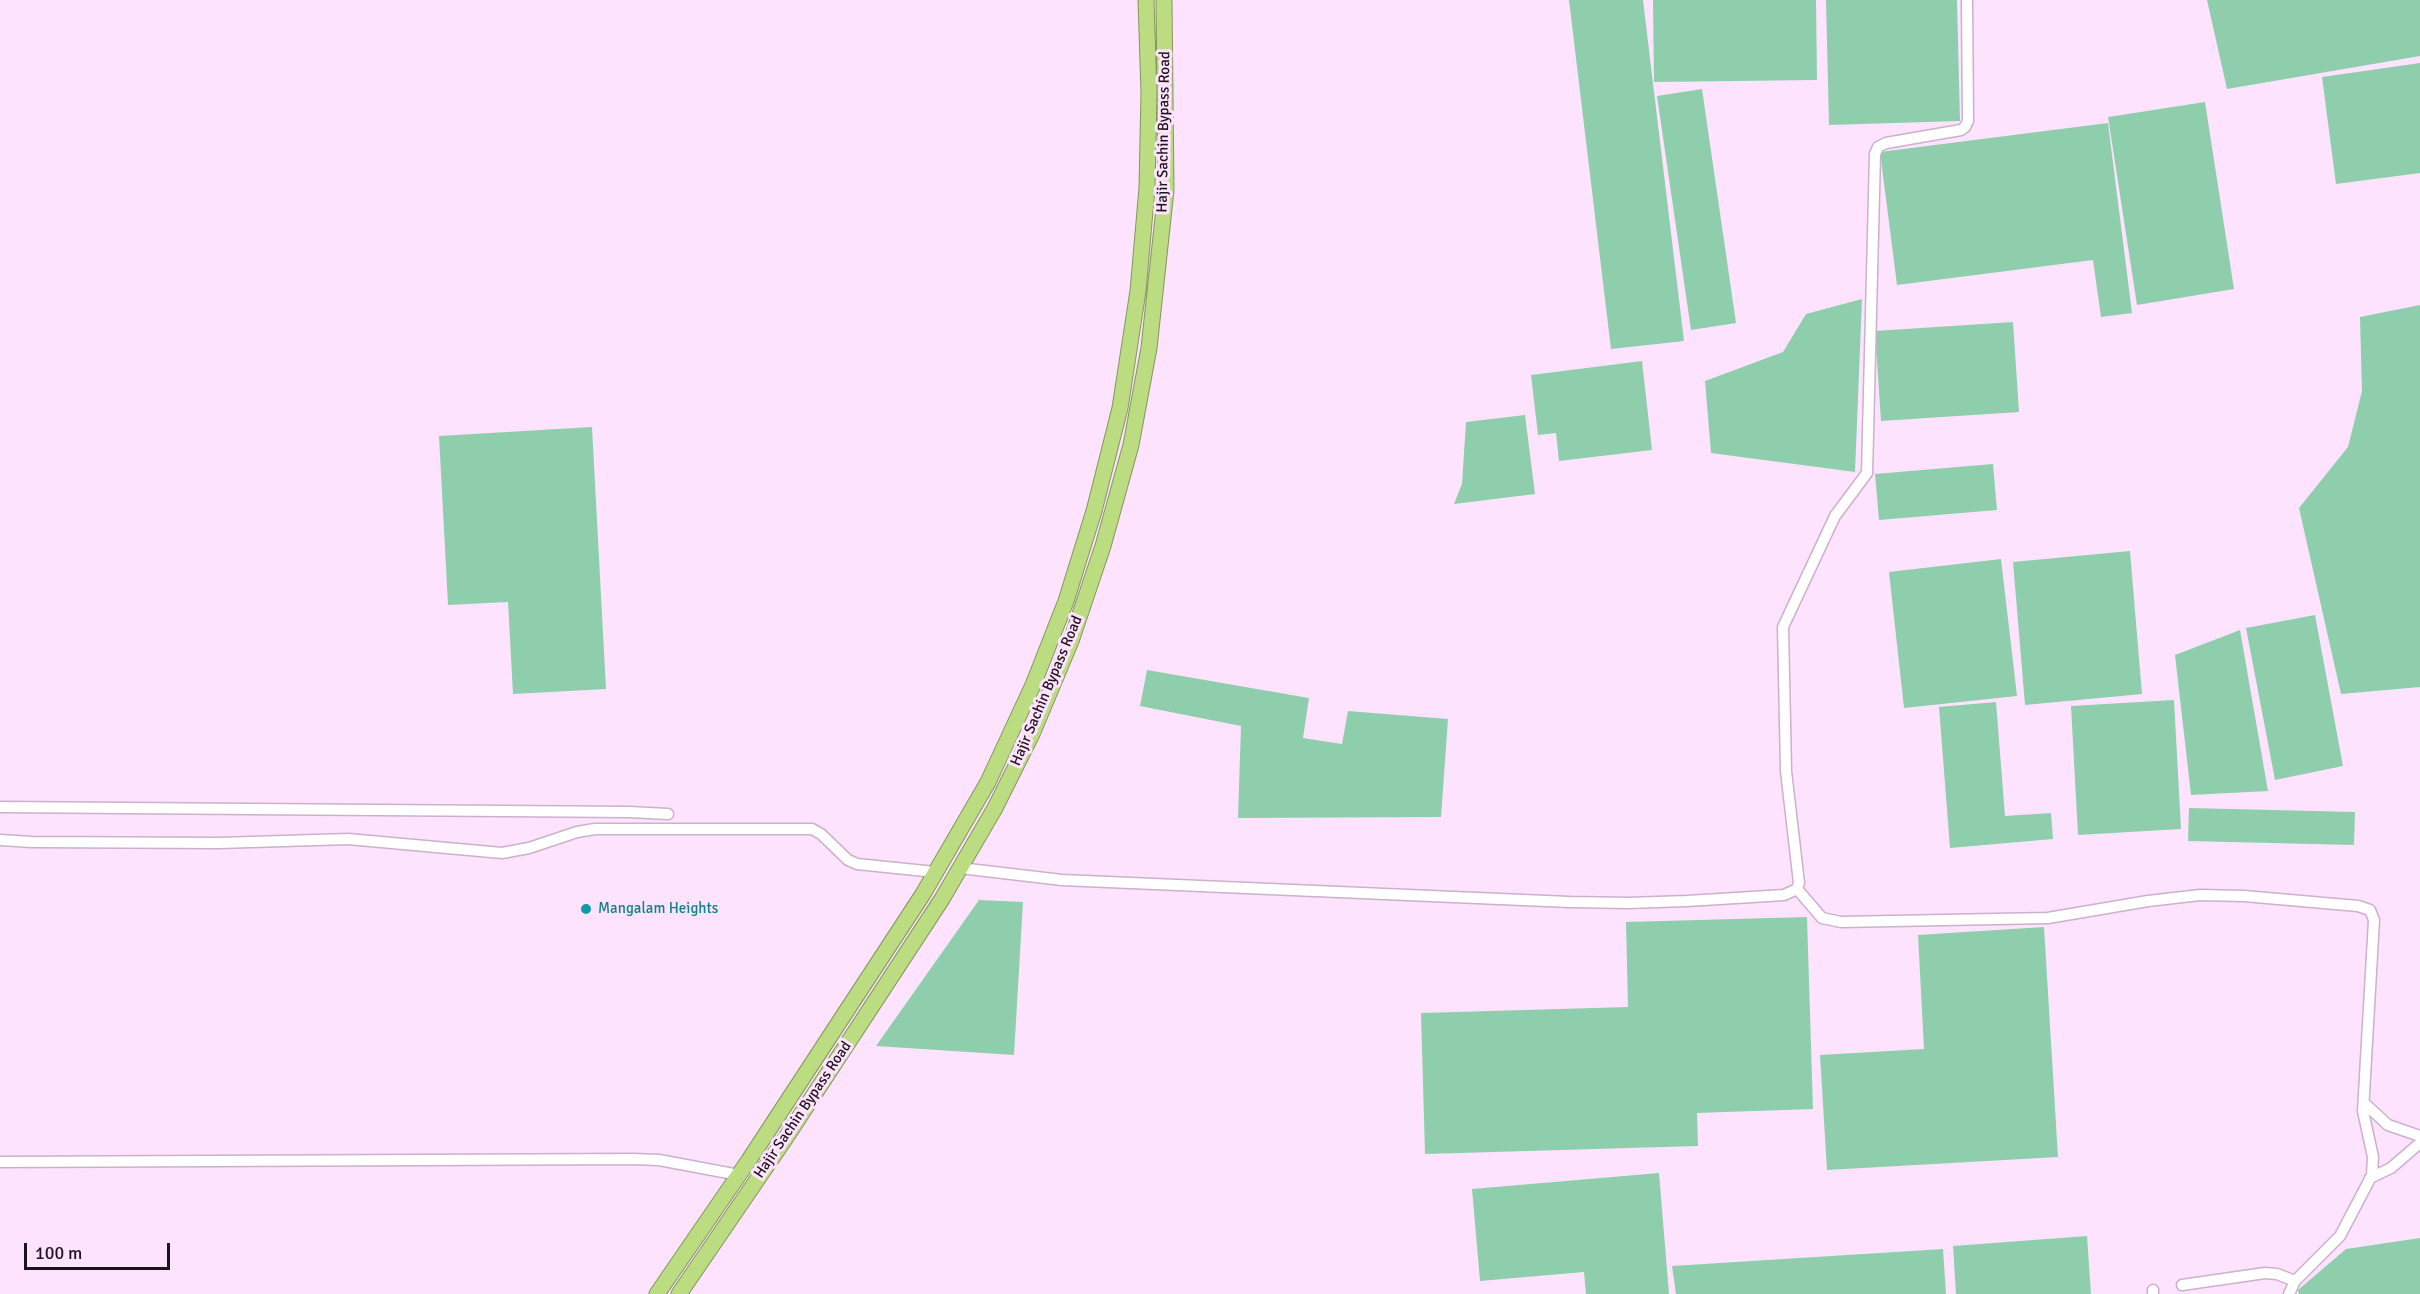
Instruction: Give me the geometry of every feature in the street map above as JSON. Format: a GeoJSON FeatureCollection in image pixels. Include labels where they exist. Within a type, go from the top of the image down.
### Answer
{"type":"FeatureCollection","features":[{"type":"Feature","properties":{"kind":"highway"},"geometry":{"type":"LineString","coordinates":[[657,1294],[739,1175],[935,872],[988,782],[1034,685],[1066,601],[1094,512],[1120,408],[1138,291],[1147,188],[1149,93],[1146,0]]}},
{"type":"Feature","properties":{"kind":"highway","name":"Hajir Sachin Bypass Road"},"geometry":{"type":"LineString","coordinates":[[679,1294],[785,1139],[960,868],[995,808],[1032,734],[1071,641],[1103,546],[1131,445],[1149,348],[1166,190],[1164,0]]}},
{"type":"Feature","properties":{"kind":"street"},"geometry":{"type":"LineString","coordinates":[[960,868],[1062,880],[1569,902],[1687,901],[1784,895],[1797,889],[1799,883],[1786,771],[1783,627],[1835,516],[1867,473],[1875,154],[1878,147],[1886,143],[1961,130],[1965,127],[1968,121],[1967,0]]}},
{"type":"Feature","properties":{"kind":"street"},"geometry":{"type":"LineString","coordinates":[[0,807],[668,814]]}},
{"type":"Feature","properties":{"kind":"street"},"geometry":{"type":"LineString","coordinates":[[0,840],[219,843],[348,839],[502,853],[529,848],[577,832],[595,829],[805,829],[821,834],[848,860],[857,864],[935,872]]}},
{"type":"Feature","properties":{"kind":"street"},"geometry":{"type":"LineString","coordinates":[[1797,889],[1822,918],[1841,922],[2048,918],[2148,901],[2200,896],[2244,896],[2358,906],[2370,910],[2374,920],[2364,1103],[2364,1119],[2373,1157],[2370,1179],[2340,1236],[2295,1281],[2289,1294]]}},
{"type":"Feature","properties":{"kind":"street"},"geometry":{"type":"LineString","coordinates":[[2364,1103],[2388,1125],[2420,1136]]}},
{"type":"Feature","properties":{"kind":"street"},"geometry":{"type":"LineString","coordinates":[[2370,1179],[2391,1168],[2420,1143]]}},
{"type":"Feature","properties":{"kind":"street"},"geometry":{"type":"LineString","coordinates":[[0,1162],[647,1159],[739,1175]]}},
{"type":"Feature","properties":{"kind":"street"},"geometry":{"type":"LineString","coordinates":[[2182,1285],[2265,1273],[2277,1274],[2295,1281]]}},
{"type":"Feature","properties":{"kind":"green space"},"geometry":{"type":"Polygon","coordinates":[[[1569,0],[1643,0],[1684,341],[1611,349],[1569,0]]]}},
{"type":"Feature","properties":{"kind":"green space"},"geometry":{"type":"Polygon","coordinates":[[[1653,0],[1816,0],[1817,80],[1654,82],[1653,0]]]}},
{"type":"Feature","properties":{"kind":"green space"},"geometry":{"type":"Polygon","coordinates":[[[1826,0],[1957,0],[1960,121],[1829,125],[1826,0]]]}},
{"type":"Feature","properties":{"kind":"green space"},"geometry":{"type":"Polygon","coordinates":[[[2207,0],[2420,0],[2420,56],[2227,89],[2207,0]]]}},
{"type":"Feature","properties":{"kind":"green space"},"geometry":{"type":"Polygon","coordinates":[[[2420,63],[2420,173],[2336,184],[2322,77],[2420,63]]]}},
{"type":"Feature","properties":{"kind":"green space"},"geometry":{"type":"Polygon","coordinates":[[[1702,89],[1736,323],[1691,330],[1657,96],[1702,89]]]}},
{"type":"Feature","properties":{"kind":"green space"},"geometry":{"type":"Polygon","coordinates":[[[2205,102],[2234,289],[2137,305],[2108,117],[2205,102]]]}},
{"type":"Feature","properties":{"kind":"green space"},"geometry":{"type":"Polygon","coordinates":[[[2108,123],[2132,313],[2101,317],[2093,260],[1897,285],[1880,152],[2108,123]]]}},
{"type":"Feature","properties":{"kind":"green space"},"geometry":{"type":"Polygon","coordinates":[[[1862,299],[1855,472],[1711,453],[1705,381],[1783,352],[1806,314],[1862,299]]]}},
{"type":"Feature","properties":{"kind":"green space"},"geometry":{"type":"Polygon","coordinates":[[[2420,305],[2420,687],[2341,694],[2299,508],[2348,447],[2362,391],[2360,317],[2420,305]]]}},
{"type":"Feature","properties":{"kind":"green space"},"geometry":{"type":"Polygon","coordinates":[[[2013,322],[2019,412],[1881,421],[1875,331],[2013,322]]]}},
{"type":"Feature","properties":{"kind":"green space"},"geometry":{"type":"Polygon","coordinates":[[[1642,361],[1652,450],[1559,461],[1556,433],[1538,435],[1531,375],[1642,361]]]}},
{"type":"Feature","properties":{"kind":"green space"},"geometry":{"type":"Polygon","coordinates":[[[1525,415],[1535,494],[1454,504],[1462,484],[1466,422],[1525,415]]]}},
{"type":"Feature","properties":{"kind":"green space"},"geometry":{"type":"Polygon","coordinates":[[[592,427],[606,689],[513,694],[508,602],[448,605],[439,436],[592,427]]]}},
{"type":"Feature","properties":{"kind":"green space"},"geometry":{"type":"Polygon","coordinates":[[[1993,464],[1997,510],[1879,520],[1875,474],[1993,464]]]}},
{"type":"Feature","properties":{"kind":"green space"},"geometry":{"type":"Polygon","coordinates":[[[2130,551],[2142,694],[2025,705],[2013,562],[2130,551]]]}},
{"type":"Feature","properties":{"kind":"green space"},"geometry":{"type":"Polygon","coordinates":[[[2001,559],[2017,696],[1904,708],[1889,572],[2001,559]]]}},
{"type":"Feature","properties":{"kind":"green space"},"geometry":{"type":"Polygon","coordinates":[[[2315,615],[2343,766],[2275,780],[2246,628],[2315,615]]]}},
{"type":"Feature","properties":{"kind":"green space"},"geometry":{"type":"Polygon","coordinates":[[[2240,630],[2268,791],[2191,795],[2175,655],[2240,630]]]}},
{"type":"Feature","properties":{"kind":"green space"},"geometry":{"type":"Polygon","coordinates":[[[1147,670],[1309,698],[1303,738],[1342,744],[1348,711],[1448,719],[1441,817],[1238,818],[1241,726],[1140,706],[1147,670]]]}},
{"type":"Feature","properties":{"kind":"green space"},"geometry":{"type":"Polygon","coordinates":[[[2174,700],[2181,829],[2078,835],[2071,706],[2174,700]]]}},
{"type":"Feature","properties":{"kind":"green space"},"geometry":{"type":"Polygon","coordinates":[[[1996,702],[2005,816],[2051,813],[2053,839],[1950,848],[1939,707],[1996,702]]]}},
{"type":"Feature","properties":{"kind":"green space"},"geometry":{"type":"Polygon","coordinates":[[[2189,808],[2355,812],[2354,845],[2188,841],[2189,808]]]}},
{"type":"Feature","properties":{"kind":"green space"},"geometry":{"type":"Polygon","coordinates":[[[979,900],[1023,902],[1014,1055],[876,1046],[979,900]]]}},
{"type":"Feature","properties":{"kind":"green space"},"geometry":{"type":"Polygon","coordinates":[[[1807,917],[1813,1109],[1697,1113],[1698,1146],[1425,1154],[1421,1013],[1628,1007],[1626,922],[1807,917]]]}},
{"type":"Feature","properties":{"kind":"green space"},"geometry":{"type":"Polygon","coordinates":[[[2044,927],[2058,1157],[1827,1170],[1820,1055],[1924,1049],[1918,935],[2044,927]]]}},
{"type":"Feature","properties":{"kind":"green space"},"geometry":{"type":"Polygon","coordinates":[[[1659,1173],[1669,1294],[1586,1294],[1584,1272],[1480,1281],[1472,1189],[1659,1173]]]}},
{"type":"Feature","properties":{"kind":"green space"},"geometry":{"type":"Polygon","coordinates":[[[2087,1236],[2091,1294],[1956,1294],[1953,1246],[2087,1236]]]}},
{"type":"Feature","properties":{"kind":"green space"},"geometry":{"type":"Polygon","coordinates":[[[2420,1238],[2420,1294],[2299,1294],[2298,1290],[2346,1249],[2420,1238]]]}},
{"type":"Feature","properties":{"kind":"green space"},"geometry":{"type":"Polygon","coordinates":[[[1943,1249],[1946,1294],[1676,1294],[1672,1266],[1943,1249]]]}},
{"type":"Feature","properties":{"kind":"place","name":"Mangalam Heights"},"geometry":{"type":"Point","coordinates":[586,909]}}]}
